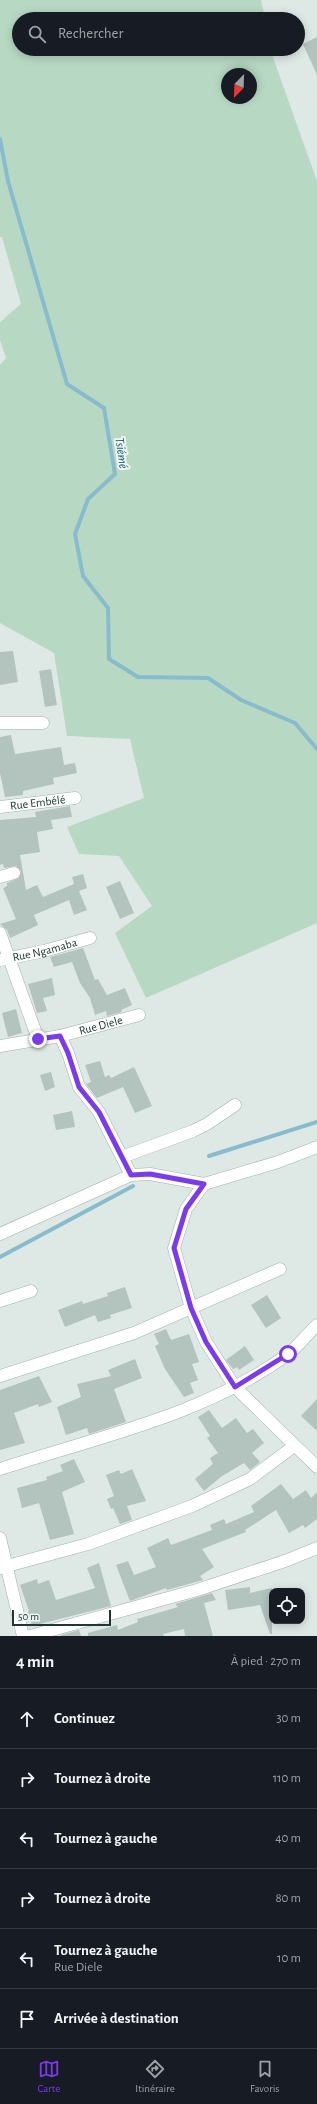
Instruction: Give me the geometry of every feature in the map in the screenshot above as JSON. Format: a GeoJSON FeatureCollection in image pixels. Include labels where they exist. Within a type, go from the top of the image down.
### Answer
{"type":"FeatureCollection","features":[{"type":"Feature","properties":{"kind":"street"},"geometry":{"type":"LineString","coordinates":[[0,723],[43,723]]}},
{"type":"Feature","properties":{"kind":"street","name":"Rue Embélé"},"geometry":{"type":"LineString","coordinates":[[0,807],[75,798]]}},
{"type":"Feature","properties":{"kind":"street"},"geometry":{"type":"LineString","coordinates":[[0,877],[14,873]]}},
{"type":"Feature","properties":{"kind":"street"},"geometry":{"type":"LineString","coordinates":[[0,933],[5,959],[38,1039]]}},
{"type":"Feature","properties":{"kind":"street","name":"Rue Ngamaba"},"geometry":{"type":"LineString","coordinates":[[5,959],[90,938]]}},
{"type":"Feature","properties":{"kind":"street","name":"Rue Diele"},"geometry":{"type":"LineString","coordinates":[[0,1046],[60,1036],[139,1015]]}},
{"type":"Feature","properties":{"kind":"street"},"geometry":{"type":"LineString","coordinates":[[60,1036],[68,1053],[79,1087],[99,1112],[131,1175]]}},
{"type":"Feature","properties":{"kind":"street"},"geometry":{"type":"LineString","coordinates":[[122,1157],[193,1131],[207,1124],[235,1105]]}},
{"type":"Feature","properties":{"kind":"street"},"geometry":{"type":"LineString","coordinates":[[0,1234],[131,1175],[150,1174],[204,1184],[278,1162],[317,1147]]}},
{"type":"Feature","properties":{"kind":"street"},"geometry":{"type":"LineString","coordinates":[[204,1184],[186,1209],[174,1248],[191,1308],[206,1342],[235,1387],[317,1468]]}},
{"type":"Feature","properties":{"kind":"street"},"geometry":{"type":"LineString","coordinates":[[0,1376],[134,1333],[280,1269]]}},
{"type":"Feature","properties":{"kind":"street"},"geometry":{"type":"LineString","coordinates":[[0,1300],[32,1292]]}},
{"type":"Feature","properties":{"kind":"street"},"geometry":{"type":"LineString","coordinates":[[0,1469],[168,1417],[235,1387],[288,1354],[317,1325]]}},
{"type":"Feature","properties":{"kind":"street"},"geometry":{"type":"LineString","coordinates":[[3,1568],[88,1544],[192,1506],[250,1479],[294,1446]]}},
{"type":"Feature","properties":{"kind":"street"},"geometry":{"type":"LineString","coordinates":[[0,1538],[3,1568],[23,1636]]}},
{"type":"Feature","properties":{"kind":"street"},"geometry":{"type":"LineString","coordinates":[[30,1636],[197,1590],[285,1561],[317,1548]]}},
{"type":"Feature","properties":{"kind":"green space"},"geometry":{"type":"Polygon","coordinates":[[[0,0],[261,0],[264,12],[12,12],[12,56],[272,56],[317,181],[317,923],[146,998],[115,933],[152,906],[119,856],[79,854],[67,827],[144,798],[130,739],[67,736],[54,653],[0,623],[0,365],[6,358],[0,340],[0,322],[21,304],[2,237],[0,237],[0,0]]]}},
{"type":"Feature","properties":{"kind":"building"},"geometry":{"type":"Polygon","coordinates":[[[317,37],[317,75],[305,48],[305,43],[317,37]]]}},
{"type":"Feature","properties":{"kind":"building"},"geometry":{"type":"Polygon","coordinates":[[[13,651],[18,682],[0,685],[0,652],[13,651]]]}},
{"type":"Feature","properties":{"kind":"building"},"geometry":{"type":"Polygon","coordinates":[[[51,669],[57,705],[45,707],[39,671],[51,669]]]}},
{"type":"Feature","properties":{"kind":"building"},"geometry":{"type":"Polygon","coordinates":[[[11,735],[15,754],[61,747],[64,765],[75,763],[77,773],[53,778],[54,784],[23,791],[23,795],[5,797],[0,773],[0,737],[11,735]]]}},
{"type":"Feature","properties":{"kind":"building"},"geometry":{"type":"Polygon","coordinates":[[[70,806],[72,817],[51,820],[53,829],[37,832],[40,852],[20,855],[26,890],[37,885],[43,897],[74,884],[72,877],[83,874],[87,888],[79,891],[87,910],[74,915],[69,900],[34,915],[38,925],[10,938],[7,930],[0,924],[16,919],[3,888],[7,886],[7,883],[19,878],[21,871],[16,866],[4,868],[3,864],[0,865],[0,820],[36,817],[35,812],[70,806]]]}},
{"type":"Feature","properties":{"kind":"building"},"geometry":{"type":"Polygon","coordinates":[[[120,881],[134,913],[120,919],[106,887],[120,881]]]}},
{"type":"Feature","properties":{"kind":"building"},"geometry":{"type":"Polygon","coordinates":[[[83,948],[95,980],[98,979],[107,995],[125,988],[132,1005],[121,1010],[122,1012],[107,1016],[106,1011],[95,1015],[90,998],[80,983],[72,962],[54,967],[50,957],[83,948]]]}},
{"type":"Feature","properties":{"kind":"building"},"geometry":{"type":"Polygon","coordinates":[[[52,978],[55,995],[43,998],[47,1011],[37,1013],[28,984],[52,978]]]}},
{"type":"Feature","properties":{"kind":"building"},"geometry":{"type":"Polygon","coordinates":[[[16,1009],[22,1033],[8,1037],[2,1013],[16,1009]]]}},
{"type":"Feature","properties":{"kind":"building"},"geometry":{"type":"Polygon","coordinates":[[[100,1061],[105,1077],[109,1075],[111,1078],[134,1067],[152,1106],[135,1113],[123,1087],[97,1098],[86,1084],[91,1082],[85,1065],[100,1061]]]}},
{"type":"Feature","properties":{"kind":"building"},"geometry":{"type":"Polygon","coordinates":[[[51,1072],[55,1087],[45,1091],[40,1075],[51,1072]]]}},
{"type":"Feature","properties":{"kind":"building"},"geometry":{"type":"Polygon","coordinates":[[[72,1111],[75,1127],[56,1130],[53,1115],[72,1111]]]}},
{"type":"Feature","properties":{"kind":"building"},"geometry":{"type":"Polygon","coordinates":[[[125,1287],[132,1308],[110,1315],[111,1318],[98,1322],[95,1315],[65,1327],[58,1310],[82,1301],[83,1304],[108,1296],[107,1293],[125,1287]]]}},
{"type":"Feature","properties":{"kind":"building"},"geometry":{"type":"Polygon","coordinates":[[[267,1295],[281,1318],[266,1328],[251,1305],[267,1295]]]}},
{"type":"Feature","properties":{"kind":"building"},"geometry":{"type":"Polygon","coordinates":[[[166,1329],[171,1340],[189,1334],[199,1362],[192,1364],[198,1380],[190,1383],[194,1393],[184,1397],[165,1369],[155,1346],[159,1344],[154,1334],[166,1329]]]}},
{"type":"Feature","properties":{"kind":"building"},"geometry":{"type":"Polygon","coordinates":[[[245,1346],[254,1360],[239,1370],[237,1367],[233,1369],[226,1360],[245,1346]]]}},
{"type":"Feature","properties":{"kind":"building"},"geometry":{"type":"Polygon","coordinates":[[[135,1359],[142,1378],[114,1389],[126,1422],[89,1434],[87,1428],[66,1435],[57,1407],[81,1397],[77,1384],[111,1376],[108,1370],[135,1359]]]}},
{"type":"Feature","properties":{"kind":"building"},"geometry":{"type":"Polygon","coordinates":[[[39,1376],[52,1402],[39,1407],[38,1404],[14,1413],[25,1443],[0,1450],[0,1390],[39,1376]]]}},
{"type":"Feature","properties":{"kind":"building"},"geometry":{"type":"Polygon","coordinates":[[[317,1399],[317,1431],[301,1416],[317,1399]]]}},
{"type":"Feature","properties":{"kind":"building"},"geometry":{"type":"Polygon","coordinates":[[[209,1410],[222,1428],[236,1418],[247,1433],[253,1429],[264,1443],[252,1453],[260,1462],[250,1470],[244,1463],[222,1476],[204,1491],[195,1479],[213,1464],[210,1458],[218,1453],[207,1438],[210,1436],[198,1417],[209,1410]]]}},
{"type":"Feature","properties":{"kind":"building"},"geometry":{"type":"Polygon","coordinates":[[[74,1459],[85,1482],[62,1492],[74,1534],[50,1540],[39,1503],[22,1508],[17,1488],[47,1480],[46,1477],[63,1471],[60,1465],[74,1459]]]}},
{"type":"Feature","properties":{"kind":"building"},"geometry":{"type":"Polygon","coordinates":[[[132,1469],[146,1501],[127,1506],[132,1520],[120,1524],[107,1499],[114,1496],[106,1475],[119,1470],[121,1474],[132,1469]]]}},
{"type":"Feature","properties":{"kind":"building"},"geometry":{"type":"Polygon","coordinates":[[[281,1484],[293,1499],[306,1490],[311,1498],[317,1492],[317,1519],[305,1528],[303,1525],[289,1533],[276,1510],[245,1530],[246,1532],[202,1549],[214,1567],[200,1576],[203,1580],[167,1590],[166,1588],[130,1601],[116,1565],[128,1561],[134,1575],[156,1567],[147,1548],[168,1538],[171,1545],[212,1530],[210,1525],[224,1519],[226,1524],[254,1512],[251,1506],[281,1484]]]}},
{"type":"Feature","properties":{"kind":"building"},"geometry":{"type":"Polygon","coordinates":[[[99,1563],[111,1606],[32,1626],[29,1611],[20,1585],[37,1579],[38,1584],[49,1580],[56,1600],[95,1588],[87,1568],[99,1563]]]}},
{"type":"Feature","properties":{"kind":"building"},"geometry":{"type":"Polygon","coordinates":[[[250,1587],[250,1593],[269,1589],[269,1624],[272,1624],[272,1634],[270,1634],[260,1605],[228,1610],[225,1590],[250,1587]]]}},
{"type":"Feature","properties":{"kind":"building"},"geometry":{"type":"Polygon","coordinates":[[[212,1593],[216,1600],[204,1603],[213,1636],[185,1636],[184,1629],[163,1634],[164,1636],[88,1636],[88,1633],[117,1625],[118,1630],[138,1622],[137,1619],[178,1607],[175,1604],[212,1593]]]}},
{"type":"Feature","properties":{"kind":"building"},"geometry":{"type":"Polygon","coordinates":[[[79,1630],[81,1636],[61,1636],[61,1635],[79,1630]]]}},
{"type":"Feature","properties":{"kind":"waterway","name":"Tsiémé"},"geometry":{"type":"LineString","coordinates":[[0,139],[8,181],[67,384],[104,408],[115,474],[88,499],[75,534],[83,576],[108,608],[109,659],[138,677],[208,678],[241,700],[295,723],[317,749]]}},
{"type":"Feature","properties":{"kind":"waterway"},"geometry":{"type":"LineString","coordinates":[[209,1156],[317,1122]]}},
{"type":"Feature","properties":{"kind":"waterway"},"geometry":{"type":"LineString","coordinates":[[0,1257],[133,1186]]}},
{"type":"Feature","properties":{"kind":"route"},"geometry":{"type":"LineString","coordinates":[[38,1039],[60,1036],[68,1053],[79,1087],[99,1112],[131,1175],[150,1174],[204,1184],[186,1209],[174,1248],[191,1308],[206,1342],[235,1387],[288,1354]]}}]}
